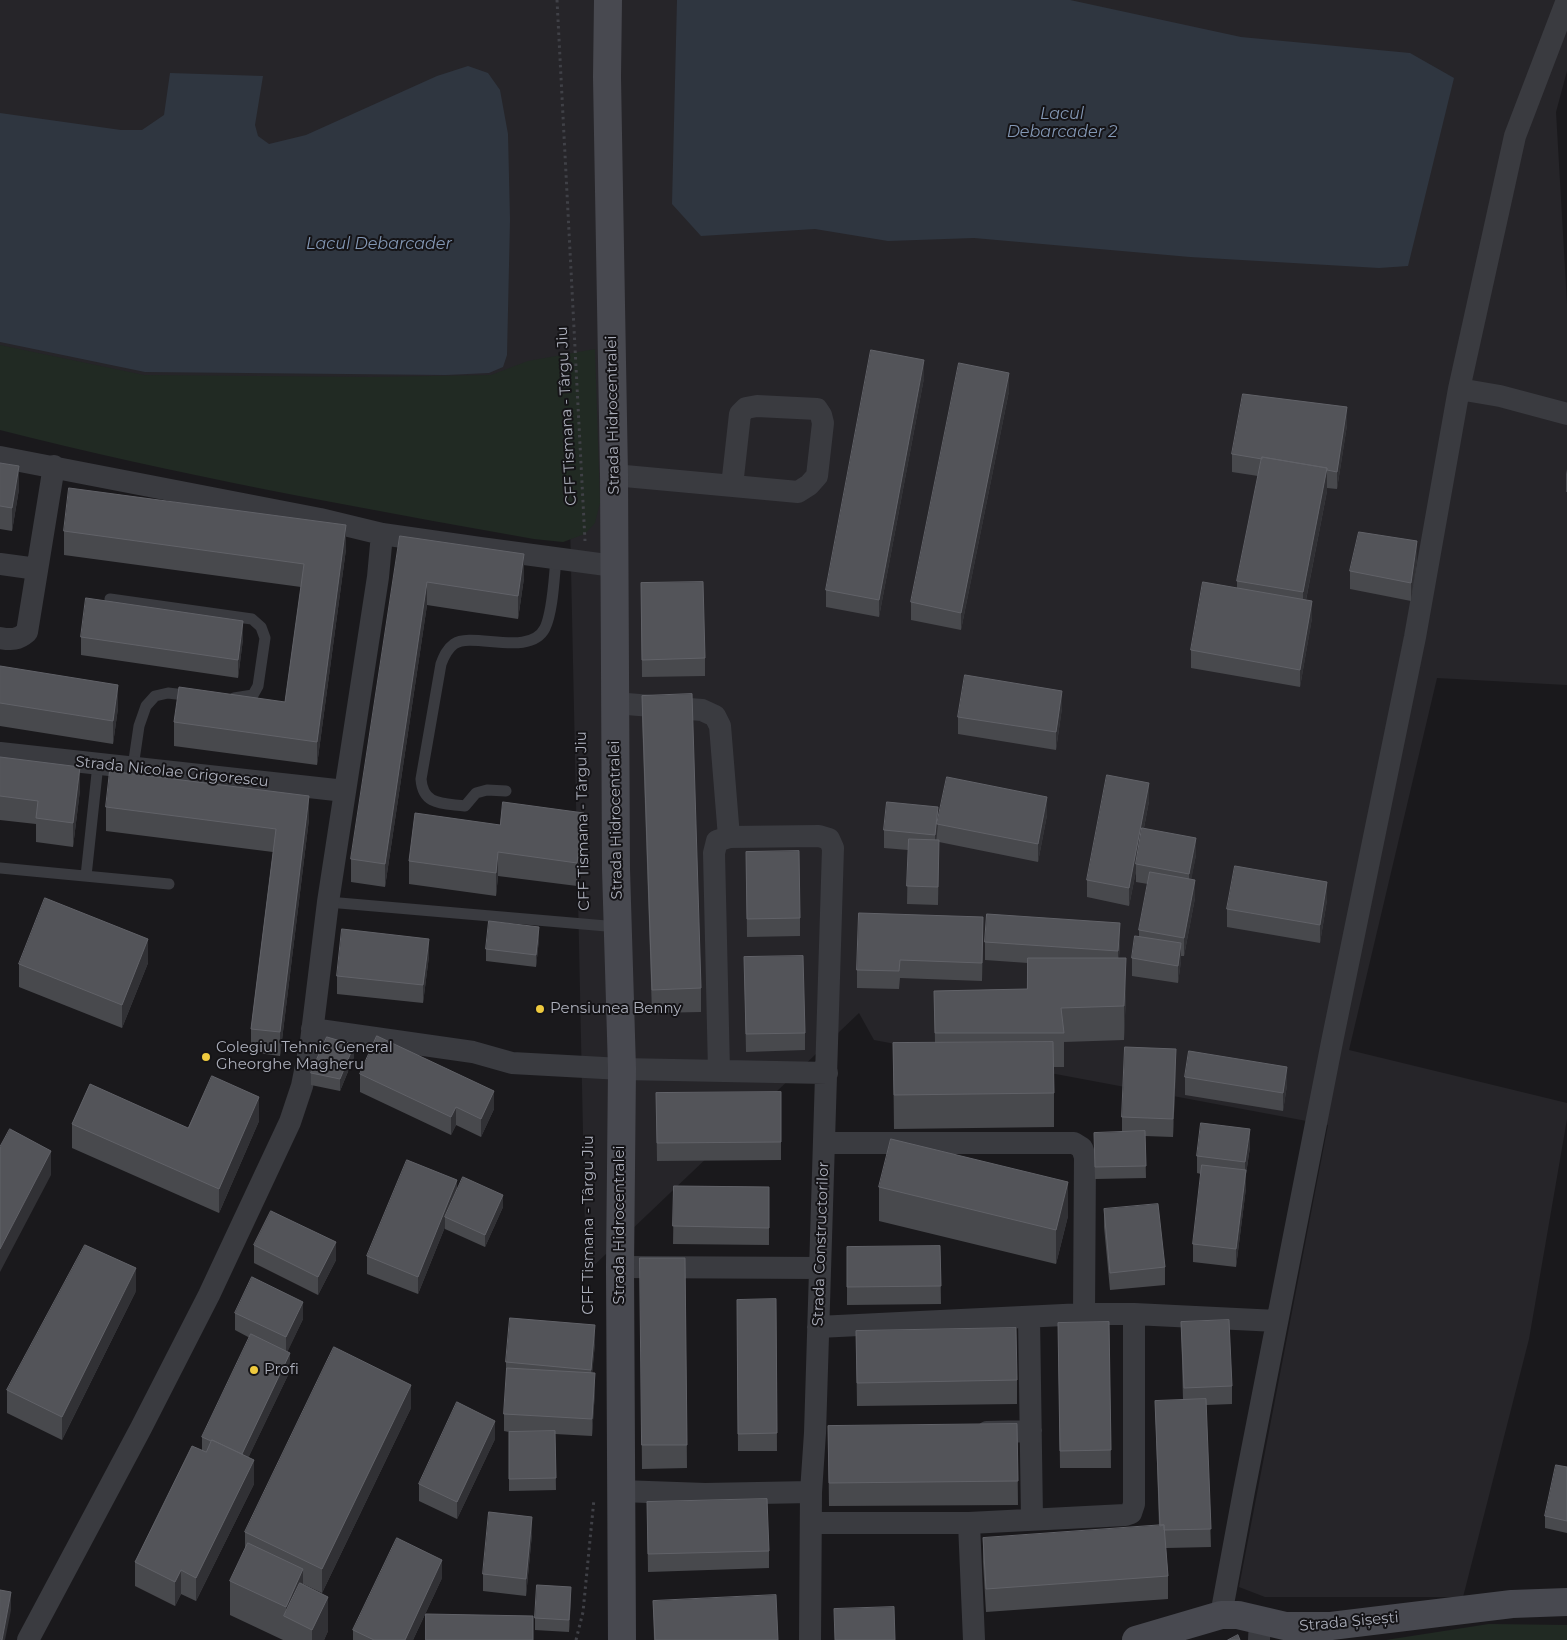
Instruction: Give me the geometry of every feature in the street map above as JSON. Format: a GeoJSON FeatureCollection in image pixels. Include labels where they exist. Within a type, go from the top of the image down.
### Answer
{"type":"FeatureCollection","features":[{"type":"Feature","properties":{"kind":"street","name":"Strada Hidrocentralei"},"geometry":{"type":"LineString","coordinates":[[608,0],[614,475],[616,869],[622,1069],[620,1267],[607,1495],[622,1640]]}},
{"type":"Feature","properties":{"kind":"street"},"geometry":{"type":"LineString","coordinates":[[1222,1615],[1229,1568],[1332,1042],[1416,637],[1459,389],[1515,136],[1567,0]]}},
{"type":"Feature","properties":{"kind":"street"},"geometry":{"type":"LineString","coordinates":[[1459,389],[1500,396],[1567,414]]}},
{"type":"Feature","properties":{"kind":"street"},"geometry":{"type":"LineString","coordinates":[[614,475],[732,486],[798,492],[809,485],[817,476],[823,423],[822,415],[817,409],[757,406],[746,408],[740,414],[732,486]]}},
{"type":"Feature","properties":{"kind":"street"},"geometry":{"type":"LineString","coordinates":[[0,457],[320,519],[382,534],[614,566]]}},
{"type":"Feature","properties":{"kind":"street"},"geometry":{"type":"LineString","coordinates":[[0,638],[13,640],[27,632],[54,466]]}},
{"type":"Feature","properties":{"kind":"street"},"geometry":{"type":"LineString","coordinates":[[28,1640],[141,1428],[209,1295],[290,1122],[302,1086],[312,1028],[328,902],[376,586],[382,534]]}},
{"type":"Feature","properties":{"kind":"street"},"geometry":{"type":"LineString","coordinates":[[0,564],[37,569]]}},
{"type":"Feature","properties":{"kind":"street"},"geometry":{"type":"LineString","coordinates":[[614,703],[702,710],[715,716],[720,726],[729,837],[716,841],[714,853],[719,1071]]}},
{"type":"Feature","properties":{"kind":"street","name":"Strada Nicolae Grigorescu"},"geometry":{"type":"LineString","coordinates":[[0,753],[345,791]]}},
{"type":"Feature","properties":{"kind":"street","name":"Strada Constructorilor"},"geometry":{"type":"LineString","coordinates":[[729,837],[819,836],[829,839],[833,848],[818,1327],[825,1433],[811,1492],[810,1640]]}},
{"type":"Feature","properties":{"kind":"street"},"geometry":{"type":"LineString","coordinates":[[312,1028],[474,1052],[512,1063],[622,1069],[826,1073]]}},
{"type":"Feature","properties":{"kind":"street"},"geometry":{"type":"LineString","coordinates":[[824,1143],[1074,1143],[1082,1148],[1085,1157],[1084,1314]]}},
{"type":"Feature","properties":{"kind":"street"},"geometry":{"type":"LineString","coordinates":[[620,1267],[820,1268]]}},
{"type":"Feature","properties":{"kind":"street"},"geometry":{"type":"LineString","coordinates":[[818,1327],[1084,1314],[1134,1314],[1277,1321]]}},
{"type":"Feature","properties":{"kind":"street"},"geometry":{"type":"LineString","coordinates":[[812,1523],[969,1523],[1125,1515],[1131,1513],[1134,1504],[1134,1314]]}},
{"type":"Feature","properties":{"kind":"street"},"geometry":{"type":"LineString","coordinates":[[1029,1317],[1032,1519]]}},
{"type":"Feature","properties":{"kind":"street"},"geometry":{"type":"LineString","coordinates":[[962,1432],[1032,1431]]}},
{"type":"Feature","properties":{"kind":"street"},"geometry":{"type":"LineString","coordinates":[[607,1495],[811,1492]]}},
{"type":"Feature","properties":{"kind":"street"},"geometry":{"type":"LineString","coordinates":[[969,1523],[974,1640]]}},
{"type":"Feature","properties":{"kind":"street","name":"Strada Șișești"},"geometry":{"type":"LineString","coordinates":[[1136,1640],[1222,1615],[1238,1615],[1259,1630],[1285,1626],[1331,1626],[1512,1604],[1567,1602]]}},
{"type":"Feature","properties":{"kind":"lane"},"geometry":{"type":"LineString","coordinates":[[506,791],[487,790],[476,793],[465,806],[436,802],[427,797],[421,788],[441,664],[447,651],[455,643],[464,641],[506,643],[522,642],[536,638],[545,629],[550,607],[556,559]]}},
{"type":"Feature","properties":{"kind":"lane"},"geometry":{"type":"LineString","coordinates":[[110,599],[235,616],[252,619],[257,623],[261,627],[264,638],[258,686],[253,695],[242,698],[223,698]]}},
{"type":"Feature","properties":{"kind":"lane"},"geometry":{"type":"LineString","coordinates":[[133,767],[146,706],[155,696],[168,693],[206,697]]}},
{"type":"Feature","properties":{"kind":"lane"},"geometry":{"type":"LineString","coordinates":[[86,876],[98,764]]}},
{"type":"Feature","properties":{"kind":"lane"},"geometry":{"type":"LineString","coordinates":[[0,868],[169,884]]}},
{"type":"Feature","properties":{"kind":"lane"},"geometry":{"type":"LineString","coordinates":[[328,902],[619,928]]}},
{"type":"Feature","properties":{"kind":"path","name":"CFF Tismana - Târgu Jiu"},"geometry":{"type":"LineString","coordinates":[[557,0],[586,563]]}},
{"type":"Feature","properties":{"kind":"path"},"geometry":{"type":"LineString","coordinates":[[576,1640],[607,1495]]}},
{"type":"Feature","properties":{"kind":"shaded area"},"geometry":{"type":"Polygon","coordinates":[[[0,0],[1567,0],[1567,71],[1556,112],[1567,304],[1567,685],[1437,678],[1349,1050],[1567,1103],[1567,1119],[1529,1339],[1463,1597],[1265,1597],[1239,1587],[1328,1125],[874,1040],[859,1013],[586,1273],[570,520],[0,411],[0,0]]]}},
{"type":"Feature","properties":{"kind":"shaded area"},"geometry":{"type":"Polygon","coordinates":[[[0,345],[144,375],[371,377],[491,375],[528,361],[595,349],[600,503],[595,523],[585,534],[563,542],[534,539],[199,476],[0,430],[0,345]]]}},
{"type":"Feature","properties":{"kind":"shaded area"},"geometry":{"type":"Polygon","coordinates":[[[1489,1624],[1567,1625],[1567,1640],[1386,1640],[1489,1624]]]}},
{"type":"Feature","properties":{"kind":"water","name":"Lacul Debarcader 2"},"geometry":{"type":"Polygon","coordinates":[[[677,0],[1070,0],[1241,37],[1410,53],[1454,78],[1408,266],[1379,268],[1190,257],[974,238],[888,241],[815,229],[701,236],[672,204],[677,0]]]}},
{"type":"Feature","properties":{"kind":"water","name":"Lacul Debarcader"},"geometry":{"type":"Polygon","coordinates":[[[468,66],[488,73],[500,90],[508,134],[510,220],[507,355],[503,367],[489,373],[446,375],[145,372],[0,342],[0,113],[121,130],[142,130],[164,115],[170,73],[263,76],[255,125],[258,136],[269,144],[306,135],[437,76],[468,66]]]}},
{"type":"Feature","properties":{"kind":"building"},"geometry":{"type":"Polygon","coordinates":[[[871,350],[924,360],[879,600],[826,590],[871,350]]]}},
{"type":"Feature","properties":{"kind":"building"},"geometry":{"type":"Polygon","coordinates":[[[959,363],[1009,373],[961,613],[911,602],[959,363]]]}},
{"type":"Feature","properties":{"kind":"building"},"geometry":{"type":"Polygon","coordinates":[[[1243,394],[1347,407],[1337,472],[1327,470],[1327,468],[1232,454],[1243,394]]]}},
{"type":"Feature","properties":{"kind":"building"},"geometry":{"type":"Polygon","coordinates":[[[1262,457],[1327,468],[1303,592],[1237,581],[1262,457]]]}},
{"type":"Feature","properties":{"kind":"building"},"geometry":{"type":"Polygon","coordinates":[[[0,463],[19,466],[12,508],[0,506],[0,463]]]}},
{"type":"Feature","properties":{"kind":"building"},"geometry":{"type":"Polygon","coordinates":[[[69,488],[346,525],[317,742],[174,722],[179,687],[285,702],[304,564],[64,531],[69,488]]]}},
{"type":"Feature","properties":{"kind":"building"},"geometry":{"type":"Polygon","coordinates":[[[1359,532],[1417,541],[1411,583],[1350,571],[1359,532]]]}},
{"type":"Feature","properties":{"kind":"building"},"geometry":{"type":"Polygon","coordinates":[[[400,536],[524,554],[518,596],[427,582],[385,864],[351,859],[400,536]]]}},
{"type":"Feature","properties":{"kind":"building"},"geometry":{"type":"Polygon","coordinates":[[[703,582],[705,658],[642,660],[641,583],[703,582]]]}},
{"type":"Feature","properties":{"kind":"building"},"geometry":{"type":"Polygon","coordinates":[[[1203,582],[1312,601],[1300,670],[1191,650],[1203,582]]]}},
{"type":"Feature","properties":{"kind":"building"},"geometry":{"type":"Polygon","coordinates":[[[86,598],[243,621],[238,660],[81,637],[86,598]]]}},
{"type":"Feature","properties":{"kind":"building"},"geometry":{"type":"Polygon","coordinates":[[[0,666],[118,685],[113,721],[0,703],[0,666]]]}},
{"type":"Feature","properties":{"kind":"building"},"geometry":{"type":"Polygon","coordinates":[[[965,675],[1062,691],[1056,732],[958,717],[965,675]]]}},
{"type":"Feature","properties":{"kind":"building"},"geometry":{"type":"Polygon","coordinates":[[[692,694],[701,988],[652,990],[642,696],[692,694]]]}},
{"type":"Feature","properties":{"kind":"building"},"geometry":{"type":"Polygon","coordinates":[[[0,757],[80,767],[73,823],[36,818],[38,801],[0,796],[0,757]]]}},
{"type":"Feature","properties":{"kind":"building"},"geometry":{"type":"Polygon","coordinates":[[[110,771],[309,796],[280,1032],[251,1029],[276,829],[106,807],[110,771]]]}},
{"type":"Feature","properties":{"kind":"building"},"geometry":{"type":"Polygon","coordinates":[[[1107,775],[1149,783],[1129,888],[1087,880],[1107,775]]]}},
{"type":"Feature","properties":{"kind":"building"},"geometry":{"type":"Polygon","coordinates":[[[947,777],[1047,797],[1038,844],[937,824],[947,777]]]}},
{"type":"Feature","properties":{"kind":"building"},"geometry":{"type":"Polygon","coordinates":[[[503,802],[584,813],[577,863],[498,852],[496,873],[409,861],[415,813],[500,825],[503,802]]]}},
{"type":"Feature","properties":{"kind":"building"},"geometry":{"type":"Polygon","coordinates":[[[887,802],[938,807],[935,835],[884,830],[887,802]]]}},
{"type":"Feature","properties":{"kind":"building"},"geometry":{"type":"Polygon","coordinates":[[[1142,828],[1196,838],[1189,874],[1136,864],[1142,828]]]}},
{"type":"Feature","properties":{"kind":"building"},"geometry":{"type":"Polygon","coordinates":[[[909,839],[939,840],[938,887],[907,886],[909,839]]]}},
{"type":"Feature","properties":{"kind":"building"},"geometry":{"type":"Polygon","coordinates":[[[799,851],[800,918],[747,919],[746,852],[799,851]]]}},
{"type":"Feature","properties":{"kind":"building"},"geometry":{"type":"Polygon","coordinates":[[[1235,866],[1327,882],[1320,925],[1227,909],[1235,866]]]}},
{"type":"Feature","properties":{"kind":"building"},"geometry":{"type":"Polygon","coordinates":[[[1150,872],[1195,880],[1184,938],[1139,930],[1150,872]]]}},
{"type":"Feature","properties":{"kind":"building"},"geometry":{"type":"Polygon","coordinates":[[[45,898],[148,939],[122,1005],[19,964],[45,898]]]}},
{"type":"Feature","properties":{"kind":"building"},"geometry":{"type":"Polygon","coordinates":[[[859,913],[983,917],[982,963],[900,960],[899,971],[857,970],[859,913]]]}},
{"type":"Feature","properties":{"kind":"building"},"geometry":{"type":"Polygon","coordinates":[[[987,914],[1120,923],[1118,951],[985,942],[987,914]]]}},
{"type":"Feature","properties":{"kind":"building"},"geometry":{"type":"Polygon","coordinates":[[[489,921],[539,927],[536,955],[486,949],[489,921]]]}},
{"type":"Feature","properties":{"kind":"building"},"geometry":{"type":"Polygon","coordinates":[[[342,929],[429,939],[423,985],[337,976],[342,929]]]}},
{"type":"Feature","properties":{"kind":"building"},"geometry":{"type":"Polygon","coordinates":[[[1135,936],[1181,943],[1178,966],[1132,958],[1135,936]]]}},
{"type":"Feature","properties":{"kind":"building"},"geometry":{"type":"Polygon","coordinates":[[[803,956],[805,1033],[746,1034],[744,957],[803,956]]]}},
{"type":"Feature","properties":{"kind":"building"},"geometry":{"type":"Polygon","coordinates":[[[1028,958],[1126,958],[1124,1006],[1061,1008],[1064,1033],[935,1033],[934,991],[1027,989],[1028,958]]]}},
{"type":"Feature","properties":{"kind":"building"},"geometry":{"type":"Polygon","coordinates":[[[377,1036],[494,1091],[481,1119],[456,1107],[451,1117],[360,1074],[377,1036]]]}},
{"type":"Feature","properties":{"kind":"building"},"geometry":{"type":"Polygon","coordinates":[[[327,1037],[354,1045],[340,1079],[311,1073],[327,1037]]]}},
{"type":"Feature","properties":{"kind":"building"},"geometry":{"type":"Polygon","coordinates":[[[1053,1042],[1054,1093],[894,1095],[893,1043],[1053,1042]]]}},
{"type":"Feature","properties":{"kind":"building"},"geometry":{"type":"Polygon","coordinates":[[[1125,1047],[1176,1049],[1173,1119],[1122,1117],[1125,1047]]]}},
{"type":"Feature","properties":{"kind":"building"},"geometry":{"type":"Polygon","coordinates":[[[1189,1051],[1287,1067],[1283,1093],[1185,1077],[1189,1051]]]}},
{"type":"Feature","properties":{"kind":"building"},"geometry":{"type":"Polygon","coordinates":[[[212,1076],[259,1097],[219,1189],[72,1124],[90,1084],[188,1128],[212,1076]]]}},
{"type":"Feature","properties":{"kind":"building"},"geometry":{"type":"Polygon","coordinates":[[[781,1092],[781,1142],[657,1143],[656,1093],[781,1092]]]}},
{"type":"Feature","properties":{"kind":"building"},"geometry":{"type":"Polygon","coordinates":[[[1201,1123],[1250,1129],[1245,1162],[1197,1156],[1201,1123]]]}},
{"type":"Feature","properties":{"kind":"building"},"geometry":{"type":"Polygon","coordinates":[[[10,1129],[51,1151],[0,1249],[0,1147],[10,1129]]]}},
{"type":"Feature","properties":{"kind":"building"},"geometry":{"type":"Polygon","coordinates":[[[1145,1131],[1146,1166],[1095,1167],[1094,1133],[1145,1131]]]}},
{"type":"Feature","properties":{"kind":"building"},"geometry":{"type":"Polygon","coordinates":[[[891,1139],[1068,1182],[1056,1230],[879,1187],[891,1139]]]}},
{"type":"Feature","properties":{"kind":"building"},"geometry":{"type":"Polygon","coordinates":[[[407,1160],[457,1180],[418,1277],[367,1256],[407,1160]]]}},
{"type":"Feature","properties":{"kind":"building"},"geometry":{"type":"Polygon","coordinates":[[[1202,1165],[1246,1170],[1236,1249],[1193,1244],[1202,1165]]]}},
{"type":"Feature","properties":{"kind":"building"},"geometry":{"type":"Polygon","coordinates":[[[463,1177],[503,1195],[485,1235],[445,1217],[463,1177]]]}},
{"type":"Feature","properties":{"kind":"building"},"geometry":{"type":"Polygon","coordinates":[[[674,1186],[769,1187],[769,1228],[673,1226],[674,1186]]]}},
{"type":"Feature","properties":{"kind":"building"},"geometry":{"type":"Polygon","coordinates":[[[1158,1204],[1165,1267],[1110,1273],[1104,1209],[1158,1204]]]}},
{"type":"Feature","properties":{"kind":"building"},"geometry":{"type":"Polygon","coordinates":[[[271,1211],[336,1242],[318,1277],[254,1245],[271,1211]]]}},
{"type":"Feature","properties":{"kind":"building"},"geometry":{"type":"Polygon","coordinates":[[[85,1245],[136,1268],[62,1417],[7,1390],[85,1245]]]}},
{"type":"Feature","properties":{"kind":"building"},"geometry":{"type":"Polygon","coordinates":[[[940,1246],[941,1286],[847,1287],[847,1247],[940,1246]]]}},
{"type":"Feature","properties":{"kind":"building"},"geometry":{"type":"Polygon","coordinates":[[[640,1258],[685,1258],[687,1445],[642,1445],[640,1258]]]}},
{"type":"Feature","properties":{"kind":"building"},"geometry":{"type":"Polygon","coordinates":[[[252,1277],[303,1302],[286,1337],[235,1313],[252,1277]]]}},
{"type":"Feature","properties":{"kind":"building"},"geometry":{"type":"Polygon","coordinates":[[[776,1299],[777,1433],[738,1434],[737,1300],[776,1299]]]}},
{"type":"Feature","properties":{"kind":"building"},"geometry":{"type":"Polygon","coordinates":[[[510,1318],[595,1325],[591,1370],[506,1362],[510,1318]]]}},
{"type":"Feature","properties":{"kind":"building"},"geometry":{"type":"Polygon","coordinates":[[[1229,1320],[1232,1386],[1184,1388],[1181,1322],[1229,1320]]]}},
{"type":"Feature","properties":{"kind":"building"},"geometry":{"type":"Polygon","coordinates":[[[1109,1322],[1111,1450],[1060,1451],[1058,1323],[1109,1322]]]}},
{"type":"Feature","properties":{"kind":"building"},"geometry":{"type":"Polygon","coordinates":[[[1016,1328],[1017,1380],[857,1383],[856,1331],[1016,1328]]]}},
{"type":"Feature","properties":{"kind":"building"},"geometry":{"type":"Polygon","coordinates":[[[251,1334],[290,1353],[242,1454],[202,1437],[251,1334]]]}},
{"type":"Feature","properties":{"kind":"building"},"geometry":{"type":"Polygon","coordinates":[[[334,1347],[411,1385],[322,1569],[245,1532],[334,1347]]]}},
{"type":"Feature","properties":{"kind":"building"},"geometry":{"type":"Polygon","coordinates":[[[507,1368],[595,1373],[592,1419],[504,1414],[507,1368]]]}},
{"type":"Feature","properties":{"kind":"building"},"geometry":{"type":"Polygon","coordinates":[[[1206,1399],[1211,1529],[1164,1530],[1164,1525],[1160,1526],[1155,1401],[1206,1399]]]}},
{"type":"Feature","properties":{"kind":"building"},"geometry":{"type":"Polygon","coordinates":[[[457,1402],[495,1421],[457,1502],[419,1484],[457,1402]]]}},
{"type":"Feature","properties":{"kind":"building"},"geometry":{"type":"Polygon","coordinates":[[[1017,1424],[1018,1481],[829,1483],[828,1426],[1017,1424]]]}},
{"type":"Feature","properties":{"kind":"building"},"geometry":{"type":"Polygon","coordinates":[[[555,1431],[556,1478],[509,1479],[509,1432],[555,1431]]]}},
{"type":"Feature","properties":{"kind":"building"},"geometry":{"type":"Polygon","coordinates":[[[212,1440],[254,1460],[196,1578],[181,1570],[175,1582],[135,1562],[192,1446],[206,1452],[212,1440]]]}},
{"type":"Feature","properties":{"kind":"building"},"geometry":{"type":"Polygon","coordinates":[[[1556,1465],[1567,1467],[1567,1521],[1545,1516],[1556,1465]]]}},
{"type":"Feature","properties":{"kind":"building"},"geometry":{"type":"Polygon","coordinates":[[[767,1499],[769,1551],[648,1554],[647,1502],[767,1499]]]}},
{"type":"Feature","properties":{"kind":"building"},"geometry":{"type":"Polygon","coordinates":[[[489,1512],[532,1517],[526,1579],[483,1574],[489,1512]]]}},
{"type":"Feature","properties":{"kind":"building"},"geometry":{"type":"Polygon","coordinates":[[[1164,1525],[1168,1576],[986,1589],[983,1538],[1164,1525]]]}},
{"type":"Feature","properties":{"kind":"building"},"geometry":{"type":"Polygon","coordinates":[[[397,1538],[442,1560],[405,1640],[374,1640],[353,1630],[397,1538]]]}},
{"type":"Feature","properties":{"kind":"building"},"geometry":{"type":"Polygon","coordinates":[[[248,1543],[303,1569],[286,1607],[230,1581],[248,1543]]]}},
{"type":"Feature","properties":{"kind":"building"},"geometry":{"type":"Polygon","coordinates":[[[300,1583],[328,1597],[312,1630],[284,1616],[300,1583]]]}},
{"type":"Feature","properties":{"kind":"building"},"geometry":{"type":"Polygon","coordinates":[[[537,1585],[571,1587],[569,1620],[535,1618],[537,1585]]]}},
{"type":"Feature","properties":{"kind":"building"},"geometry":{"type":"Polygon","coordinates":[[[0,1590],[11,1592],[2,1640],[0,1639],[0,1590]]]}},
{"type":"Feature","properties":{"kind":"building"},"geometry":{"type":"Polygon","coordinates":[[[776,1595],[778,1640],[655,1640],[653,1601],[776,1595]]]}},
{"type":"Feature","properties":{"kind":"building"},"geometry":{"type":"Polygon","coordinates":[[[894,1607],[895,1640],[835,1640],[834,1609],[894,1607]]]}},
{"type":"Feature","properties":{"kind":"building"},"geometry":{"type":"Polygon","coordinates":[[[426,1614],[533,1616],[533,1640],[426,1640],[426,1614]]]}},
{"type":"Feature","properties":{"kind":"building"},"geometry":{"type":"Polygon","coordinates":[[[1238,1635],[1240,1640],[1228,1640],[1238,1635]]]}},
{"type":"Feature","properties":{"kind":"place","name":"Pensiunea Benny"},"geometry":{"type":"Point","coordinates":[540,1009]}},
{"type":"Feature","properties":{"kind":"place","name":"Colegiul Tehnic General Gheorghe Magheru"},"geometry":{"type":"Point","coordinates":[206,1057]}},
{"type":"Feature","properties":{"kind":"place","name":"Profi"},"geometry":{"type":"Point","coordinates":[254,1370]}}]}
